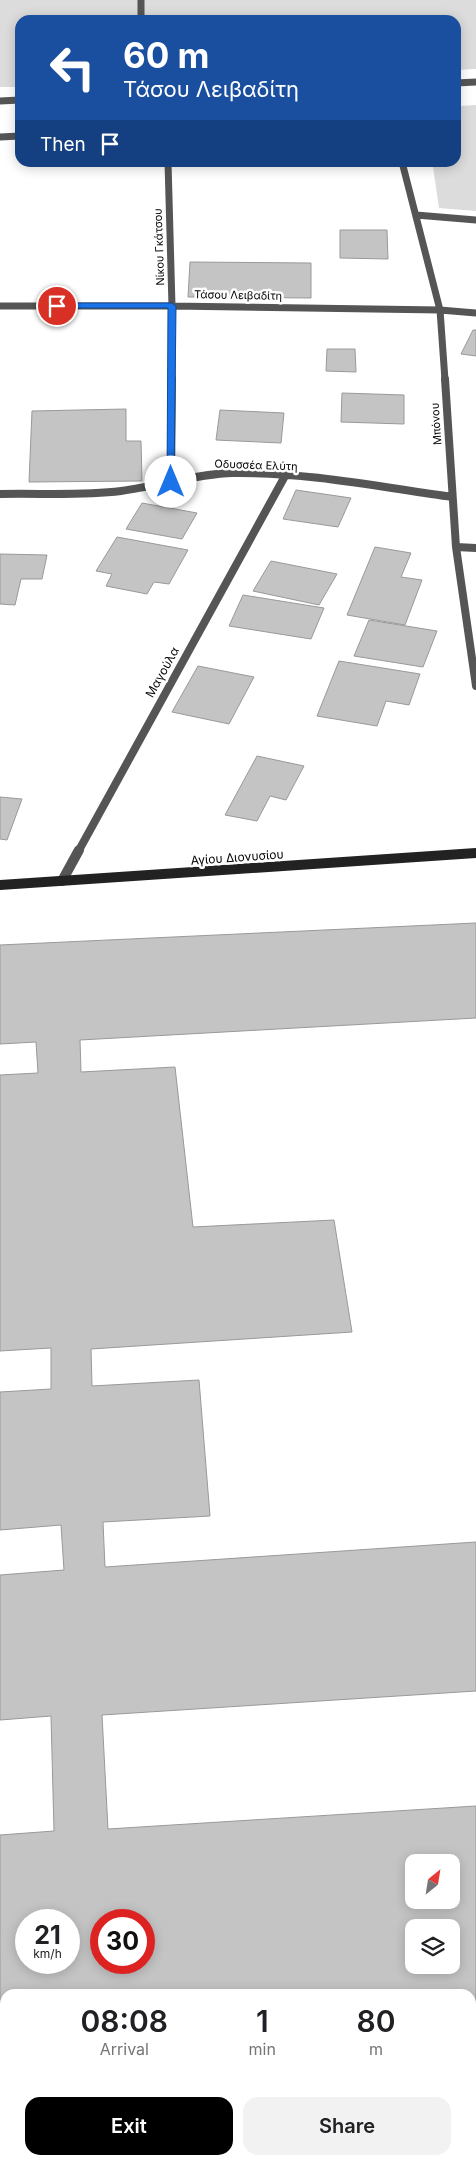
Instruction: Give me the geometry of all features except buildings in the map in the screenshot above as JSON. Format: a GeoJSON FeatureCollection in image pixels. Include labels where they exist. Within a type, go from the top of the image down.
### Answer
{"type":"FeatureCollection","features":[{"type":"Feature","properties":{"kind":"main road","name":"Αγίου Διονυσίου"},"geometry":{"type":"LineString","coordinates":[[0,885],[476,853]]}},
{"type":"Feature","properties":{"kind":"street"},"geometry":{"type":"LineString","coordinates":[[141,0],[141,15]]}},
{"type":"Feature","properties":{"kind":"street"},"geometry":{"type":"LineString","coordinates":[[461,83],[476,82]]}},
{"type":"Feature","properties":{"kind":"street"},"geometry":{"type":"LineString","coordinates":[[0,101],[15,100]]}},
{"type":"Feature","properties":{"kind":"street"},"geometry":{"type":"LineString","coordinates":[[0,137],[15,136]]}},
{"type":"Feature","properties":{"kind":"street","name":"Νίκου Γκάτσου"},"geometry":{"type":"LineString","coordinates":[[168,167],[172,306],[171,482]]}},
{"type":"Feature","properties":{"kind":"street","name":"Μπόνου"},"geometry":{"type":"LineString","coordinates":[[403,167],[440,310],[456,547],[476,686]]}},
{"type":"Feature","properties":{"kind":"street"},"geometry":{"type":"LineString","coordinates":[[416,215],[476,220]]}},
{"type":"Feature","properties":{"kind":"street","name":"Τάσου Λειβαδίτη"},"geometry":{"type":"LineString","coordinates":[[0,306],[172,306],[440,310],[476,313]]}},
{"type":"Feature","properties":{"kind":"street","name":"Οδυσσέα Ελύτη"},"geometry":{"type":"LineString","coordinates":[[0,494],[104,493],[136,489],[209,474],[285,476],[452,497]]}},
{"type":"Feature","properties":{"kind":"street","name":"Μαγούλα"},"geometry":{"type":"LineString","coordinates":[[62,881],[285,476]]}},
{"type":"Feature","properties":{"kind":"street"},"geometry":{"type":"LineString","coordinates":[[456,547],[476,548]]}},
{"type":"Feature","properties":{"kind":"shaded area"},"geometry":{"type":"Polygon","coordinates":[[[0,0],[476,0],[476,69],[461,70],[461,15],[15,15],[15,87],[0,87],[0,0]]]}},
{"type":"Feature","properties":{"kind":"shaded area"},"geometry":{"type":"Polygon","coordinates":[[[476,105],[476,211],[439,208],[433,167],[461,167],[461,106],[476,105]]]}},
{"type":"Feature","properties":{"kind":"route"},"geometry":{"type":"LineString","coordinates":[[57,306],[172,306],[171,482]]}}]}
